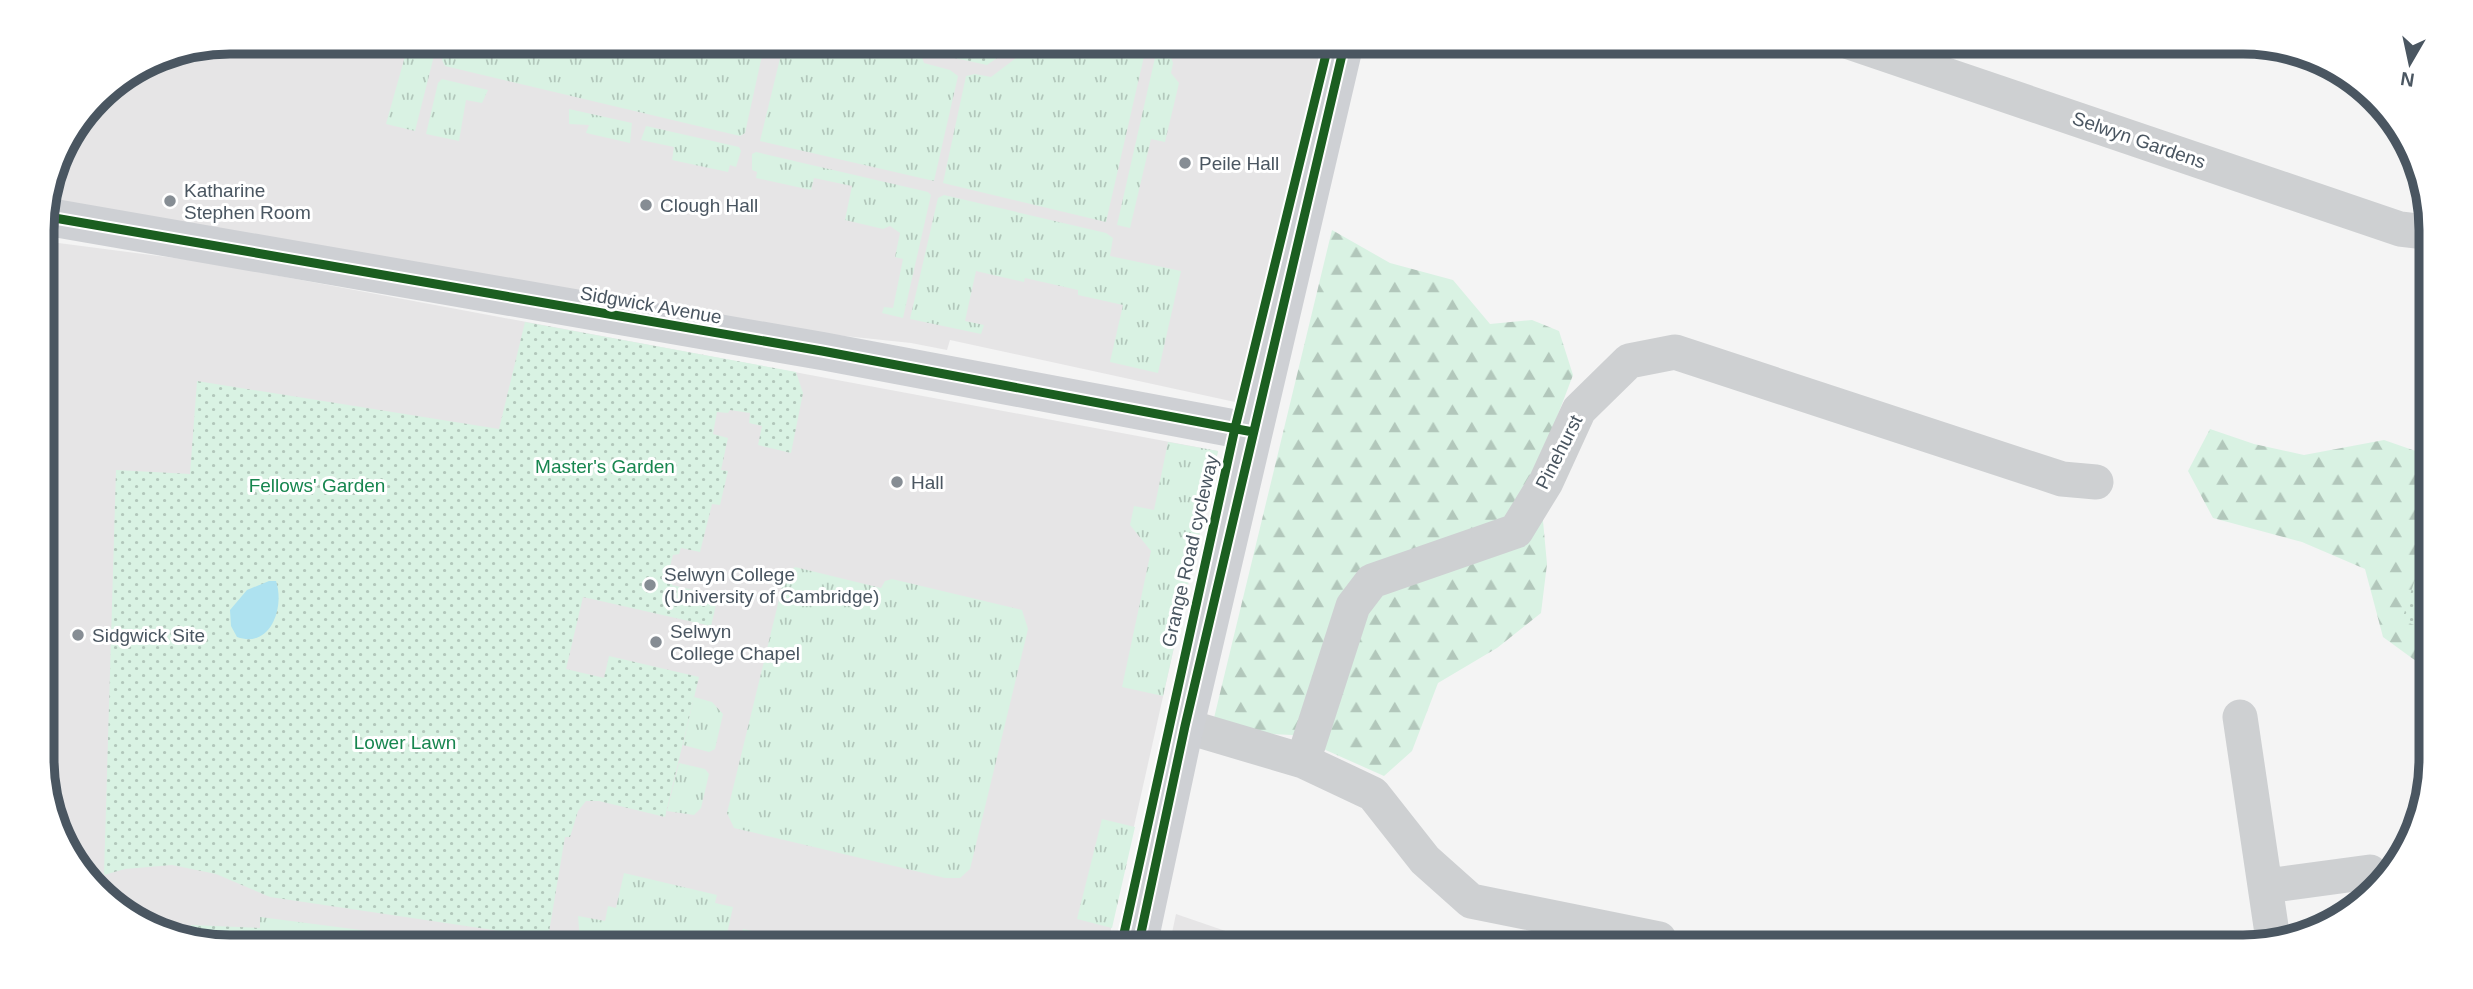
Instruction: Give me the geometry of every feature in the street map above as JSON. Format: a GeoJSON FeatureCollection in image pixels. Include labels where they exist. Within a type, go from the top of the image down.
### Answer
{"type":"FeatureCollection","features":[{"type":"Feature","properties":{"kind":"street"},"geometry":{"type":"LineString","coordinates":[[1141,935],[1185,726],[1342,54]]}},
{"type":"Feature","properties":{"kind":"street","name":"Selwyn Gardens"},"geometry":{"type":"LineString","coordinates":[[1885,54],[2400,229],[2419,232]]}},
{"type":"Feature","properties":{"kind":"street","name":"Sidgwick Avenue"},"geometry":{"type":"LineString","coordinates":[[55,218],[822,351],[1253,432]]}},
{"type":"Feature","properties":{"kind":"street","name":"Pinehurst"},"geometry":{"type":"LineString","coordinates":[[1303,761],[1353,606],[1371,581],[1516,531],[1546,482],[1579,410],[1629,361],[1675,352],[2063,479],[2096,482]]}},
{"type":"Feature","properties":{"kind":"street"},"geometry":{"type":"LineString","coordinates":[[2240,717],[2272,932]]}},
{"type":"Feature","properties":{"kind":"street"},"geometry":{"type":"LineString","coordinates":[[1185,726],[1303,761],[1373,794],[1424,860],[1471,901],[1636,934]]}},
{"type":"Feature","properties":{"kind":"street"},"geometry":{"type":"LineString","coordinates":[[2267,886],[2370,872]]}},
{"type":"Feature","properties":{"kind":"shaded area"},"geometry":{"type":"Polygon","coordinates":[[[1320,54],[1235,402],[950,340],[947,350],[911,343],[769,328],[57,204],[60,185],[72,152],[91,123],[114,98],[142,78],[163,68],[196,58],[219,55],[1320,54]]]}},
{"type":"Feature","properties":{"kind":"shaded area","name":"Selwyn College (University of Cambridge)"},"geometry":{"type":"Polygon","coordinates":[[[55,243],[205,262],[1218,451],[1110,935],[219,934],[196,931],[152,917],[114,891],[84,856],[72,837],[64,815],[54,759],[55,243]]]}},
{"type":"Feature","properties":{"kind":"shaded area"},"geometry":{"type":"Polygon","coordinates":[[[1176,914],[1236,935],[1172,935],[1176,914]]]}},
{"type":"Feature","properties":{"kind":"green space"},"geometry":{"type":"Polygon","coordinates":[[[405,55],[434,55],[415,131],[386,124],[405,55]]]}},
{"type":"Feature","properties":{"kind":"green space"},"geometry":{"type":"Polygon","coordinates":[[[443,55],[762,55],[745,133],[740,136],[445,66],[443,55]]]}},
{"type":"Feature","properties":{"kind":"green space"},"geometry":{"type":"Polygon","coordinates":[[[781,55],[921,55],[924,63],[950,70],[958,76],[934,181],[760,141],[781,55]]]}},
{"type":"Feature","properties":{"kind":"green space"},"geometry":{"type":"Polygon","coordinates":[[[939,55],[1002,55],[987,65],[939,55]]]}},
{"type":"Feature","properties":{"kind":"green space"},"geometry":{"type":"Polygon","coordinates":[[[1021,55],[1144,55],[1106,222],[943,183],[966,76],[975,74],[991,77],[1021,55]]]}},
{"type":"Feature","properties":{"kind":"green space"},"geometry":{"type":"Polygon","coordinates":[[[1156,55],[1170,55],[1173,63],[1171,73],[1179,83],[1165,142],[1151,139],[1130,228],[1117,225],[1156,55]]]}},
{"type":"Feature","properties":{"kind":"green space"},"geometry":{"type":"Polygon","coordinates":[[[442,79],[488,90],[482,103],[466,100],[459,141],[426,134],[438,83],[442,79]]]}},
{"type":"Feature","properties":{"kind":"green space"},"geometry":{"type":"Polygon","coordinates":[[[569,109],[632,123],[630,143],[586,133],[589,125],[569,124],[569,109]]]}},
{"type":"Feature","properties":{"kind":"green space"},"geometry":{"type":"Polygon","coordinates":[[[646,126],[739,147],[741,151],[736,167],[730,165],[728,172],[672,160],[674,147],[641,140],[646,126]]]}},
{"type":"Feature","properties":{"kind":"green space"},"geometry":{"type":"Polygon","coordinates":[[[756,152],[928,192],[931,195],[903,318],[882,313],[884,307],[893,308],[903,259],[895,257],[900,233],[890,226],[883,229],[845,220],[852,186],[814,178],[811,190],[756,178],[757,172],[752,170],[752,154],[756,152]]]}},
{"type":"Feature","properties":{"kind":"green space"},"geometry":{"type":"Polygon","coordinates":[[[944,195],[1106,233],[1113,238],[1110,256],[1181,271],[1158,373],[1110,362],[1123,305],[1078,295],[1078,290],[1025,278],[1024,282],[976,271],[965,321],[984,325],[981,334],[910,319],[938,198],[944,195]]]}},
{"type":"Feature","properties":{"kind":"green space"},"geometry":{"type":"Polygon","coordinates":[[[1332,230],[1390,263],[1453,280],[1490,324],[1532,320],[1559,331],[1573,375],[1538,467],[1547,564],[1541,613],[1497,648],[1438,683],[1412,751],[1384,776],[1292,735],[1248,733],[1214,718],[1332,230]]]}},
{"type":"Feature","properties":{"kind":"green space","name":"Lower Lawn"},"geometry":{"type":"Polygon","coordinates":[[[525,322],[796,372],[803,393],[791,453],[758,445],[762,426],[749,423],[750,413],[730,410],[728,413],[717,412],[713,434],[728,438],[721,470],[728,471],[720,505],[712,504],[700,552],[681,548],[679,554],[673,555],[668,574],[673,578],[672,585],[718,596],[711,626],[583,597],[566,669],[604,678],[609,656],[699,677],[665,817],[599,801],[586,801],[578,811],[570,837],[565,837],[549,932],[544,935],[526,935],[270,897],[216,874],[172,865],[125,869],[104,875],[116,470],[190,474],[197,381],[499,429],[525,322]]]}},
{"type":"Feature","properties":{"kind":"green space"},"geometry":{"type":"Polygon","coordinates":[[[2210,429],[2254,444],[2304,455],[2384,440],[2419,452],[2419,663],[2383,637],[2365,569],[2302,542],[2213,518],[2188,471],[2210,429]]]}},
{"type":"Feature","properties":{"kind":"green space"},"geometry":{"type":"Polygon","coordinates":[[[1168,442],[1218,451],[1163,696],[1122,687],[1151,551],[1130,525],[1134,506],[1154,510],[1168,442]]]}},
{"type":"Feature","properties":{"kind":"green space"},"geometry":{"type":"Polygon","coordinates":[[[795,567],[881,588],[885,581],[892,579],[1022,610],[1028,629],[970,869],[960,878],[945,878],[734,828],[727,813],[785,575],[795,567]]]}},
{"type":"Feature","properties":{"kind":"green space"},"geometry":{"type":"Polygon","coordinates":[[[2419,567],[2419,627],[2402,620],[2419,567]]]}},
{"type":"Feature","properties":{"kind":"green space"},"geometry":{"type":"Polygon","coordinates":[[[694,697],[712,702],[723,714],[715,749],[709,752],[683,745],[694,697]]]}},
{"type":"Feature","properties":{"kind":"green space"},"geometry":{"type":"Polygon","coordinates":[[[679,763],[705,769],[709,774],[701,808],[694,815],[667,811],[679,763]]]}},
{"type":"Feature","properties":{"kind":"green space"},"geometry":{"type":"Polygon","coordinates":[[[1102,819],[1135,827],[1112,928],[1077,919],[1102,819]]]}},
{"type":"Feature","properties":{"kind":"green space"},"geometry":{"type":"Polygon","coordinates":[[[624,873],[717,895],[715,903],[733,907],[727,935],[580,935],[578,916],[605,921],[608,906],[616,908],[624,873]]]}},
{"type":"Feature","properties":{"kind":"green space"},"geometry":{"type":"Polygon","coordinates":[[[260,917],[399,935],[260,935],[260,917]]]}},
{"type":"Feature","properties":{"kind":"green space"},"geometry":{"type":"Polygon","coordinates":[[[191,925],[261,928],[261,935],[230,935],[190,929],[191,925]]]}},
{"type":"Feature","properties":{"kind":"green space"},"geometry":{"type":"Polygon","coordinates":[[[743,929],[769,935],[742,935],[743,929]]]}},
{"type":"Feature","properties":{"kind":"water"},"geometry":{"type":"Polygon","coordinates":[[[276,581],[278,592],[272,624],[258,637],[237,637],[231,626],[230,610],[247,590],[276,581]]]}},
{"type":"Feature","properties":{"kind":"cycle path","name":"Grange Road cycleway"},"geometry":{"type":"LineString","coordinates":[[1124,935],[1235,428],[1326,54]]}},
{"type":"Feature","properties":{"kind":"cycle path"},"geometry":{"type":"LineString","coordinates":[[1141,935],[1185,726],[1342,54]]}},
{"type":"Feature","properties":{"kind":"cycle path"},"geometry":{"type":"LineString","coordinates":[[55,218],[822,351],[1253,432]]}},
{"type":"Feature","properties":{"kind":"place","name":"Peile Hall"},"geometry":{"type":"Point","coordinates":[1185,163]}},
{"type":"Feature","properties":{"kind":"place","name":"Katharine Stephen Room"},"geometry":{"type":"Point","coordinates":[170,201]}},
{"type":"Feature","properties":{"kind":"place","name":"Clough Hall"},"geometry":{"type":"Point","coordinates":[646,205]}},
{"type":"Feature","properties":{"kind":"place","name":"Hall"},"geometry":{"type":"Point","coordinates":[897,482]}},
{"type":"Feature","properties":{"kind":"place","name":"Selwyn College (University of Cambridge)"},"geometry":{"type":"Point","coordinates":[650,585]}},
{"type":"Feature","properties":{"kind":"place","name":"Sidgwick Site"},"geometry":{"type":"Point","coordinates":[78,635]}},
{"type":"Feature","properties":{"kind":"place","name":"Selwyn College Chapel"},"geometry":{"type":"Point","coordinates":[656,642]}},
{"type":"Feature","properties":{"kind":"park label","name":"Master's Garden"},"geometry":{"type":"Point","coordinates":[605,466]}},
{"type":"Feature","properties":{"kind":"park label","name":"Fellows' Garden"},"geometry":{"type":"Point","coordinates":[317,485]}}]}
